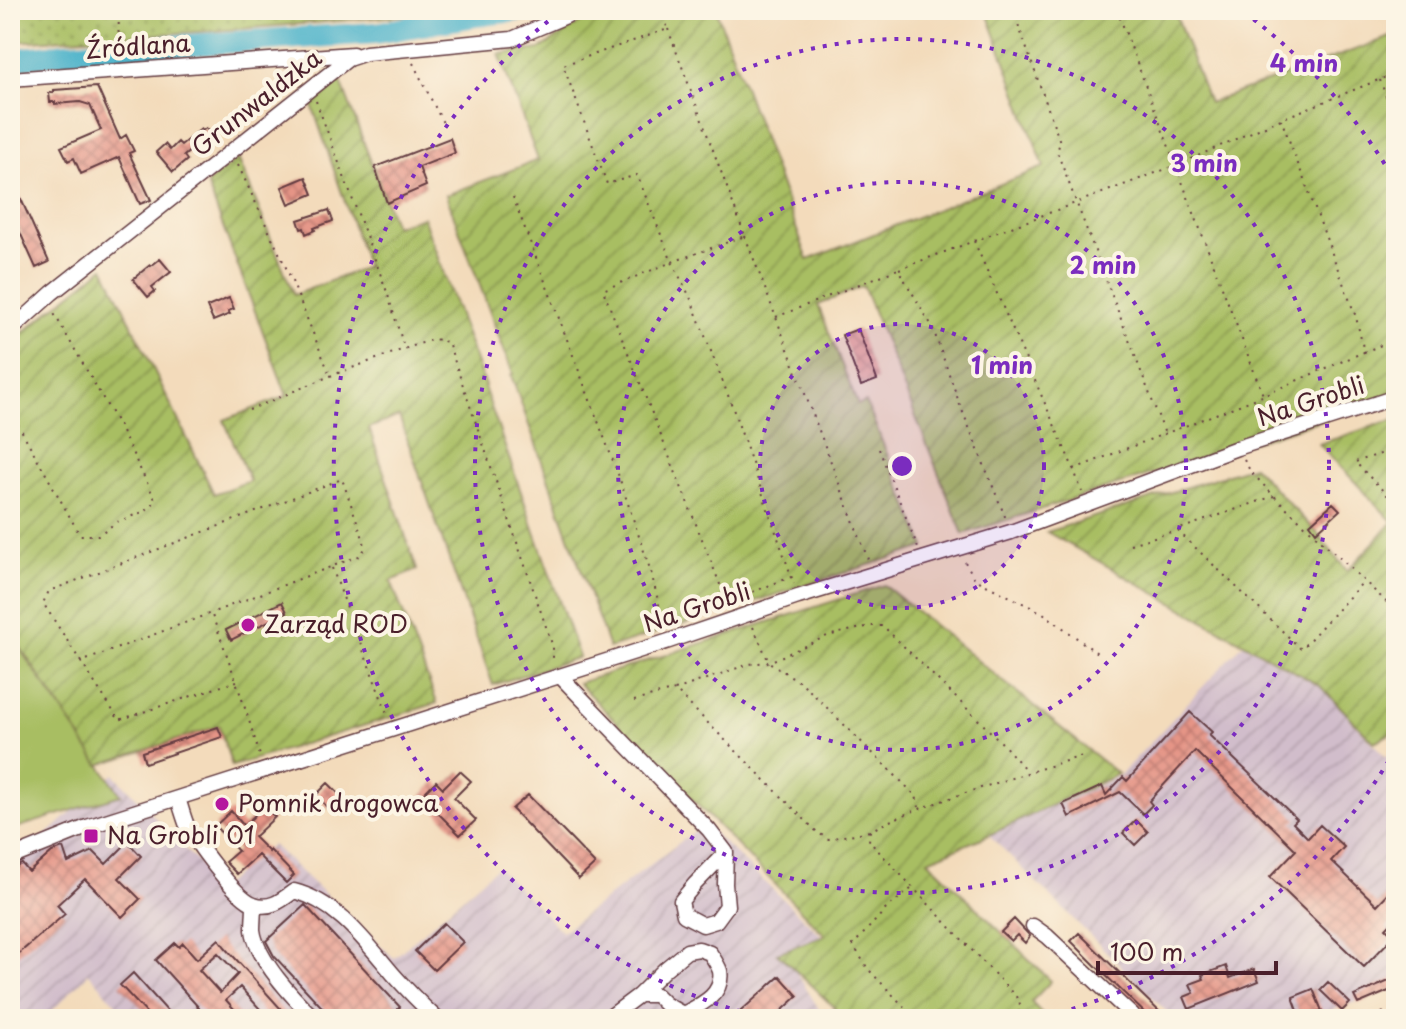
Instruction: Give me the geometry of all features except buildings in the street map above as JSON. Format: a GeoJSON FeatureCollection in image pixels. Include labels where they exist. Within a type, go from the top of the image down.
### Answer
{"type":"FeatureCollection","features":[{"type":"Feature","properties":{"kind":"street","name":"Grunwaldzka"},"geometry":{"type":"LineString","coordinates":[[10,331],[52,293],[348,59],[366,53],[512,39],[576,10]]}},
{"type":"Feature","properties":{"kind":"street","name":"Źródlana"},"geometry":{"type":"LineString","coordinates":[[10,79],[366,53]]}},
{"type":"Feature","properties":{"kind":"street","name":"Na Grobli"},"geometry":{"type":"LineString","coordinates":[[10,858],[87,827],[798,597],[1011,532],[1237,448],[1396,397]]}},
{"type":"Feature","properties":{"kind":"street"},"geometry":{"type":"LineString","coordinates":[[560,676],[709,830],[726,852],[727,906],[716,921],[703,925],[684,915],[681,901],[726,852]]}},
{"type":"Feature","properties":{"kind":"street"},"geometry":{"type":"LineString","coordinates":[[178,799],[187,824],[203,851],[235,889],[254,904],[275,905],[294,891],[316,899],[355,929],[437,1019]]}},
{"type":"Feature","properties":{"kind":"street"},"geometry":{"type":"LineString","coordinates":[[254,904],[253,931],[259,951],[293,998],[315,1019]]}},
{"type":"Feature","properties":{"kind":"street"},"geometry":{"type":"LineString","coordinates":[[1033,926],[1136,1019]]}},
{"type":"Feature","properties":{"kind":"street"},"geometry":{"type":"LineString","coordinates":[[607,1019],[639,995],[687,951],[699,949],[710,953],[720,972],[717,991],[705,1003],[683,1014],[656,995],[639,995]]}},
{"type":"Feature","properties":{"kind":"path"},"geometry":{"type":"LineString","coordinates":[[118,56],[119,10]]}},
{"type":"Feature","properties":{"kind":"path"},"geometry":{"type":"LineString","coordinates":[[660,10],[873,574]]}},
{"type":"Feature","properties":{"kind":"path"},"geometry":{"type":"LineString","coordinates":[[1013,10],[1060,142],[1057,152],[1165,434]]}},
{"type":"Feature","properties":{"kind":"path"},"geometry":{"type":"LineString","coordinates":[[1117,10],[1263,395]]}},
{"type":"Feature","properties":{"kind":"path"},"geometry":{"type":"LineString","coordinates":[[668,29],[563,65],[607,184],[637,175],[672,262],[690,297],[731,403],[798,597]]}},
{"type":"Feature","properties":{"kind":"path"},"geometry":{"type":"LineString","coordinates":[[411,49],[413,62],[443,123]]}},
{"type":"Feature","properties":{"kind":"path"},"geometry":{"type":"LineString","coordinates":[[776,317],[1177,165],[1396,73]]}},
{"type":"Feature","properties":{"kind":"path"},"geometry":{"type":"LineString","coordinates":[[1379,79],[1396,123]]}},
{"type":"Feature","properties":{"kind":"path"},"geometry":{"type":"LineString","coordinates":[[316,84],[314,97],[387,292],[404,349]]}},
{"type":"Feature","properties":{"kind":"path"},"geometry":{"type":"LineString","coordinates":[[1281,119],[1356,317],[1364,352]]}},
{"type":"Feature","properties":{"kind":"path"},"geometry":{"type":"LineString","coordinates":[[237,147],[235,159],[289,274],[330,376]]}},
{"type":"Feature","properties":{"kind":"path"},"geometry":{"type":"LineString","coordinates":[[513,197],[618,474],[651,572],[669,641]]}},
{"type":"Feature","properties":{"kind":"path"},"geometry":{"type":"LineString","coordinates":[[745,236],[603,290],[727,602],[791,577]]}},
{"type":"Feature","properties":{"kind":"path"},"geometry":{"type":"LineString","coordinates":[[974,241],[1087,505]]}},
{"type":"Feature","properties":{"kind":"path"},"geometry":{"type":"LineString","coordinates":[[898,269],[932,326],[1011,532]]}},
{"type":"Feature","properties":{"kind":"path"},"geometry":{"type":"LineString","coordinates":[[10,410],[80,535],[98,535],[117,522],[145,511],[156,501],[120,428],[52,311],[52,293]]}},
{"type":"Feature","properties":{"kind":"path"},"geometry":{"type":"LineString","coordinates":[[249,410],[404,349],[434,339],[448,342],[553,647],[553,664],[560,676]]}},
{"type":"Feature","properties":{"kind":"path"},"geometry":{"type":"LineString","coordinates":[[1074,470],[1396,339]]}},
{"type":"Feature","properties":{"kind":"path"},"geometry":{"type":"LineString","coordinates":[[1237,448],[1251,472],[1274,496],[1396,611]]}},
{"type":"Feature","properties":{"kind":"path"},"geometry":{"type":"LineString","coordinates":[[879,449],[923,559]]}},
{"type":"Feature","properties":{"kind":"path"},"geometry":{"type":"LineString","coordinates":[[1396,449],[1355,462],[1396,504]]}},
{"type":"Feature","properties":{"kind":"path"},"geometry":{"type":"LineString","coordinates":[[81,662],[359,556],[365,549],[342,479],[49,591],[43,603],[81,662],[119,720],[237,681]]}},
{"type":"Feature","properties":{"kind":"path"},"geometry":{"type":"LineString","coordinates":[[1130,544],[1274,496]]}},
{"type":"Feature","properties":{"kind":"path"},"geometry":{"type":"LineString","coordinates":[[1177,530],[1301,649],[1364,581]]}},
{"type":"Feature","properties":{"kind":"path"},"geometry":{"type":"LineString","coordinates":[[958,548],[974,577],[1043,613],[1097,653]]}},
{"type":"Feature","properties":{"kind":"path"},"geometry":{"type":"LineString","coordinates":[[331,567],[392,729]]}},
{"type":"Feature","properties":{"kind":"path"},"geometry":{"type":"LineString","coordinates":[[211,613],[237,681],[265,771]]}},
{"type":"Feature","properties":{"kind":"path"},"geometry":{"type":"LineString","coordinates":[[747,615],[769,662],[803,684],[916,796],[918,810]]}},
{"type":"Feature","properties":{"kind":"path"},"geometry":{"type":"LineString","coordinates":[[634,701],[749,664],[769,662],[827,636],[883,626],[1001,742],[1027,772]]}},
{"type":"Feature","properties":{"kind":"path"},"geometry":{"type":"LineString","coordinates":[[675,690],[817,832],[828,839],[870,831],[918,810],[1086,755]]}},
{"type":"Feature","properties":{"kind":"path"},"geometry":{"type":"LineString","coordinates":[[870,831],[869,841],[1020,1001],[1019,1012],[1014,1019]]}},
{"type":"Feature","properties":{"kind":"path"},"geometry":{"type":"LineString","coordinates":[[913,887],[887,908],[853,945],[868,969],[916,1019]]}},
{"type":"Feature","properties":{"kind":"path"},"geometry":{"type":"LineString","coordinates":[[1367,1019],[1396,1007]]}},
{"type":"Feature","properties":{"kind":"shaded area"},"geometry":{"type":"Polygon","coordinates":[[[1243,644],[1320,687],[1386,757],[1396,752],[1396,987],[1310,1019],[1174,1019],[989,835],[1119,776],[1243,644]]]}},
{"type":"Feature","properties":{"kind":"shaded area"},"geometry":{"type":"Polygon","coordinates":[[[114,774],[221,887],[272,845],[394,958],[497,867],[562,932],[704,824],[822,936],[793,967],[819,1009],[809,1019],[129,1019],[89,973],[44,1019],[10,1019],[10,868],[114,774]]]}},
{"type":"Feature","properties":{"kind":"green space"},"geometry":{"type":"Polygon","coordinates":[[[10,10],[472,10],[215,31],[10,42],[10,10]]]}},
{"type":"Feature","properties":{"kind":"green space"},"geometry":{"type":"Polygon","coordinates":[[[600,10],[716,10],[808,260],[1044,167],[986,10],[1174,10],[1209,103],[1396,35],[1396,396],[963,534],[863,286],[818,305],[858,405],[866,402],[925,547],[609,648],[513,374],[446,195],[538,160],[499,54],[540,49],[600,10]]]}},
{"type":"Feature","properties":{"kind":"green space"},"geometry":{"type":"Polygon","coordinates":[[[340,79],[395,226],[423,217],[579,657],[493,685],[399,416],[369,428],[417,570],[391,581],[437,703],[232,766],[219,726],[99,765],[10,632],[10,343],[104,267],[214,494],[250,481],[224,420],[287,396],[207,184],[238,158],[294,295],[367,267],[310,99],[340,79]]]}},
{"type":"Feature","properties":{"kind":"green space"},"geometry":{"type":"Polygon","coordinates":[[[1396,419],[1396,731],[1374,742],[1320,686],[1047,532],[1253,466],[1316,532],[1347,571],[1393,522],[1319,444],[1396,419]]]}},
{"type":"Feature","properties":{"kind":"green space"},"geometry":{"type":"Polygon","coordinates":[[[884,585],[1118,774],[928,860],[1051,981],[1031,1002],[1047,1019],[824,1019],[835,1008],[777,953],[825,935],[578,683],[884,585]]]}},
{"type":"Feature","properties":{"kind":"green space"},"geometry":{"type":"Polygon","coordinates":[[[10,635],[121,795],[10,830],[10,635]]]}},
{"type":"Feature","properties":{"kind":"waterway"},"geometry":{"type":"LineString","coordinates":[[10,60],[67,53],[376,33],[523,10]]}},
{"type":"Feature","properties":{"kind":"place","name":"Zarząd ROD"},"geometry":{"type":"Point","coordinates":[248,625]}},
{"type":"Feature","properties":{"kind":"place","name":"Pomnik drogowca"},"geometry":{"type":"Point","coordinates":[222,804]}},
{"type":"Feature","properties":{"kind":"place","name":"Na Grobli 01"},"geometry":{"type":"Point","coordinates":[91,836]}}]}
